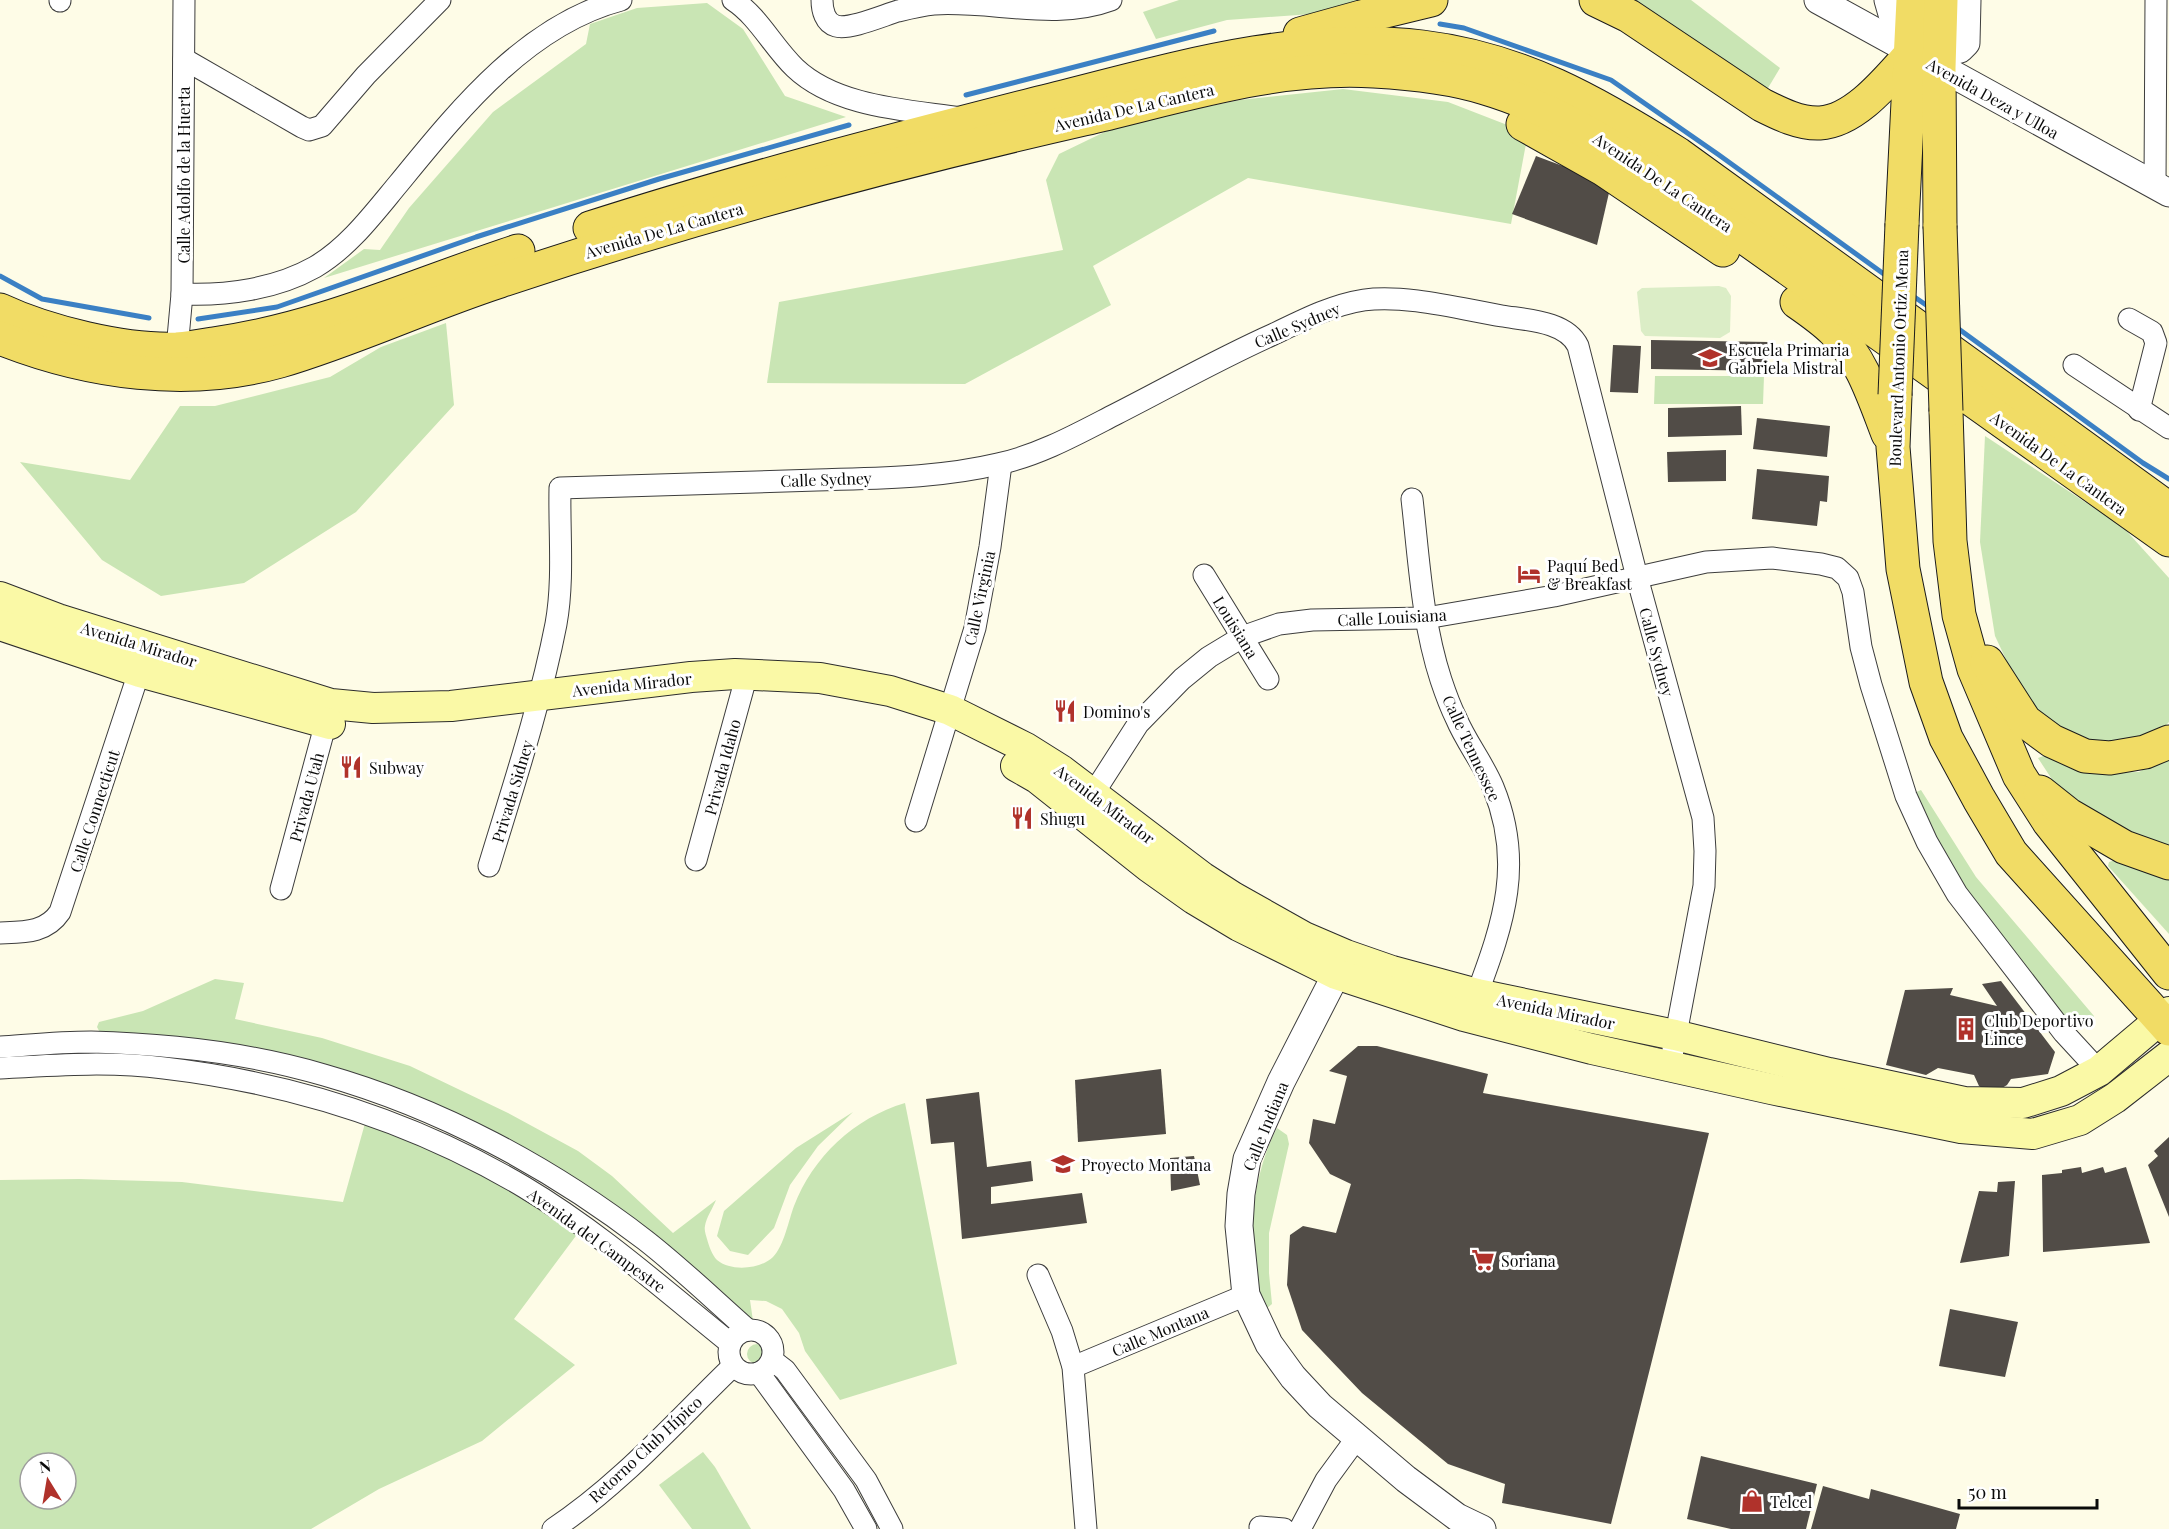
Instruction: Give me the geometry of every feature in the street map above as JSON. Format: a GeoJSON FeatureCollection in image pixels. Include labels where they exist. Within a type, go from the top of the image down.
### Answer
{"type":"FeatureCollection","features":[{"type":"Feature","properties":{"kind":"main road"},"geometry":{"type":"LineString","coordinates":[[1242,54],[1314,30],[1431,0]]}},
{"type":"Feature","properties":{"kind":"main road"},"geometry":{"type":"LineString","coordinates":[[1596,0],[1629,16],[1762,105],[1780,114],[1810,123],[1830,122],[1853,112],[1888,79],[1925,54]]}},
{"type":"Feature","properties":{"kind":"main road","name":"Boulevard Antonio Ortiz Mena"},"geometry":{"type":"LineString","coordinates":[[1913,0],[1925,54],[1940,226],[1950,541],[1959,615],[1974,669],[2019,775],[2049,822],[2169,973]]}},
{"type":"Feature","properties":{"kind":"main road","name":"Boulevard Antonio Ortiz Mena"},"geometry":{"type":"LineString","coordinates":[[1941,0],[1925,54],[1902,224],[1893,447],[1903,569],[1914,633],[1926,681],[1946,738],[2011,853],[2166,1020]]}},
{"type":"Feature","properties":{"kind":"main road","name":"Avenida De La Cantera"},"geometry":{"type":"LineString","coordinates":[[0,310],[23,321],[105,342],[140,347],[177,349],[242,340],[287,329],[628,216],[973,120],[1242,54],[1333,45],[1381,44],[1422,47],[1463,54],[1551,82],[1606,109],[1678,154],[2167,533]]}},
{"type":"Feature","properties":{"kind":"main road","name":"Avenida De La Cantera"},"geometry":{"type":"LineString","coordinates":[[0,338],[63,360],[111,369],[174,375],[211,374],[243,369],[278,362],[494,283],[627,240],[975,144],[1268,77],[1320,71],[1379,71],[1457,81],[1484,87],[1553,114],[1599,137],[2167,533]]}},
{"type":"Feature","properties":{"kind":"main road"},"geometry":{"type":"LineString","coordinates":[[1457,81],[1478,101],[1555,141],[1627,185],[1822,320],[1845,344],[1862,369],[1893,447]]}},
{"type":"Feature","properties":{"kind":"main road","name":"Avenida Mirador"},"geometry":{"type":"LineString","coordinates":[[0,597],[58,619],[143,659]]}},
{"type":"Feature","properties":{"kind":"main road"},"geometry":{"type":"LineString","coordinates":[[1959,615],[2025,720],[2052,741],[2085,756],[2110,758],[2145,752],[2169,742]]}},
{"type":"Feature","properties":{"kind":"main road","name":"Avenida Mirador"},"geometry":{"type":"LineString","coordinates":[[0,626],[143,659],[328,714],[373,708],[536,705],[691,677],[744,684],[820,678],[860,684],[916,698],[947,719],[1026,748],[1061,770],[1087,803],[1233,897],[1304,937],[1341,965],[1464,1016],[1670,1066],[1961,1128],[2033,1134],[2080,1120],[2115,1098],[2169,1056]]}},
{"type":"Feature","properties":{"kind":"main road"},"geometry":{"type":"LineString","coordinates":[[2019,775],[2069,815],[2124,847],[2169,863]]}},
{"type":"Feature","properties":{"kind":"main road","name":"Avenida Mirador"},"geometry":{"type":"LineString","coordinates":[[1341,965],[1392,971],[1477,994],[1675,1035],[1964,1102],[2024,1103],[2061,1091],[2099,1071],[2166,1020]]}},
{"type":"Feature","properties":{"kind":"street","name":"Calle Adolfo de la Huerta"},"geometry":{"type":"LineString","coordinates":[[177,349],[182,294],[184,0]]}},
{"type":"Feature","properties":{"kind":"street"},"geometry":{"type":"LineString","coordinates":[[413,26],[416,0]]}},
{"type":"Feature","properties":{"kind":"street"},"geometry":{"type":"LineString","coordinates":[[183,59],[302,127],[314,130],[322,126],[413,26],[440,0]]}},
{"type":"Feature","properties":{"kind":"street"},"geometry":{"type":"LineString","coordinates":[[182,294],[206,295],[258,287],[317,266],[351,238],[444,130],[498,73],[559,27],[590,11],[621,0]]}},
{"type":"Feature","properties":{"kind":"street"},"geometry":{"type":"LineString","coordinates":[[733,0],[747,12],[795,68],[825,89],[870,103],[973,120]]}},
{"type":"Feature","properties":{"kind":"street"},"geometry":{"type":"LineString","coordinates":[[822,0],[824,14],[828,21],[838,27],[901,5],[951,3],[1072,8],[1086,7],[1111,0]]}},
{"type":"Feature","properties":{"kind":"street","name":"Avenida Deza y Ulloa"},"geometry":{"type":"LineString","coordinates":[[1818,0],[1925,54],[2162,189]]}},
{"type":"Feature","properties":{"kind":"street"},"geometry":{"type":"LineString","coordinates":[[1888,0],[1892,14],[1925,54],[1960,49],[1966,43],[1967,0]]}},
{"type":"Feature","properties":{"kind":"street"},"geometry":{"type":"LineString","coordinates":[[2156,0],[2162,189]]}},
{"type":"Feature","properties":{"kind":"street","name":"Calle Sydney"},"geometry":{"type":"LineString","coordinates":[[536,705],[556,623],[560,577],[560,488],[907,476],[1001,464],[1079,433],[1250,344],[1336,307],[1364,300],[1385,299],[1411,301],[1533,321],[1567,332],[1578,346],[1637,577],[1703,818],[1704,886],[1670,1066]]}},
{"type":"Feature","properties":{"kind":"street"},"geometry":{"type":"LineString","coordinates":[[2130,319],[2152,332],[2157,343],[2139,410]]}},
{"type":"Feature","properties":{"kind":"street"},"geometry":{"type":"LineString","coordinates":[[2074,365],[2169,428]]}},
{"type":"Feature","properties":{"kind":"street","name":"Calle Virginia"},"geometry":{"type":"LineString","coordinates":[[916,821],[975,628],[984,590],[1001,464]]}},
{"type":"Feature","properties":{"kind":"street","name":"Calle Tennessee"},"geometry":{"type":"LineString","coordinates":[[1412,500],[1426,618],[1441,679],[1456,719],[1493,786],[1507,830],[1508,894],[1495,948],[1477,994]]}},
{"type":"Feature","properties":{"kind":"street","name":"Calle Louisiana"},"geometry":{"type":"LineString","coordinates":[[1087,803],[1138,724],[1182,679],[1209,657],[1242,637],[1279,624],[1312,620],[1426,618],[1484,610],[1706,562],[1772,558],[1821,564],[1836,568],[1848,578],[1853,592],[1861,647],[1870,685],[1906,796],[1927,842],[1957,894],[2064,1034],[2099,1071]]}},
{"type":"Feature","properties":{"kind":"street","name":"Louisiana"},"geometry":{"type":"LineString","coordinates":[[1204,575],[1268,679]]}},
{"type":"Feature","properties":{"kind":"street","name":"Calle Connecticut"},"geometry":{"type":"LineString","coordinates":[[0,933],[42,928],[54,920],[60,912],[143,659]]}},
{"type":"Feature","properties":{"kind":"street","name":"Privada Idaho"},"geometry":{"type":"LineString","coordinates":[[696,860],[744,684]]}},
{"type":"Feature","properties":{"kind":"street","name":"Privada Sidney"},"geometry":{"type":"LineString","coordinates":[[489,866],[536,705]]}},
{"type":"Feature","properties":{"kind":"street","name":"Privada Utah"},"geometry":{"type":"LineString","coordinates":[[281,889],[328,714]]}},
{"type":"Feature","properties":{"kind":"street","name":"Calle Indiana"},"geometry":{"type":"LineString","coordinates":[[1341,965],[1281,1082],[1247,1159],[1241,1194],[1239,1226],[1246,1295],[1269,1344],[1293,1377],[1320,1406],[1356,1439],[1406,1479],[1457,1517],[1482,1529]]}},
{"type":"Feature","properties":{"kind":"street","name":"Avenida del Campestre"},"geometry":{"type":"LineString","coordinates":[[0,1047],[90,1042],[160,1046],[217,1053],[322,1074],[381,1092],[429,1112],[537,1167],[646,1240],[748,1330]]}},
{"type":"Feature","properties":{"kind":"street","name":"Avenida del Campestre"},"geometry":{"type":"LineString","coordinates":[[0,1068],[90,1064],[162,1067],[317,1097],[419,1132],[465,1154],[524,1187],[610,1246],[730,1343]]}},
{"type":"Feature","properties":{"kind":"street"},"geometry":{"type":"LineString","coordinates":[[317,1097],[322,1074]]}},
{"type":"Feature","properties":{"kind":"street"},"geometry":{"type":"LineString","coordinates":[[1038,1275],[1062,1331],[1073,1367],[1086,1529]]}},
{"type":"Feature","properties":{"kind":"street","name":"Calle Montana"},"geometry":{"type":"LineString","coordinates":[[1073,1367],[1246,1295]]}},
{"type":"Feature","properties":{"kind":"street"},"geometry":{"type":"LineString","coordinates":[[765,1366],[773,1353],[769,1339],[758,1331],[748,1330],[736,1335],[730,1343],[728,1354],[733,1366],[746,1374],[765,1366],[785,1370],[866,1480],[892,1529]]}},
{"type":"Feature","properties":{"kind":"street","name":"Retorno Club Hípico"},"geometry":{"type":"LineString","coordinates":[[553,1529],[572,1517],[627,1469],[733,1366]]}},
{"type":"Feature","properties":{"kind":"street"},"geometry":{"type":"LineString","coordinates":[[765,1366],[844,1490],[866,1529]]}},
{"type":"Feature","properties":{"kind":"street"},"geometry":{"type":"LineString","coordinates":[[1300,1529],[1326,1480],[1356,1439]]}},
{"type":"Feature","properties":{"kind":"street"},"geometry":{"type":"LineString","coordinates":[[1260,1527],[1284,1529]]}},
{"type":"Feature","properties":{"kind":"green space"},"geometry":{"type":"Polygon","coordinates":[[[1179,0],[1391,0],[1340,12],[1227,20],[1156,39],[1143,12],[1179,0]]]}},
{"type":"Feature","properties":{"kind":"green space"},"geometry":{"type":"Polygon","coordinates":[[[1620,0],[1691,0],[1780,68],[1765,93],[1620,0]]]}},
{"type":"Feature","properties":{"kind":"green space"},"geometry":{"type":"Polygon","coordinates":[[[707,3],[743,29],[785,96],[846,117],[324,278],[364,249],[380,250],[409,208],[493,112],[586,44],[590,24],[637,8],[707,3]]]}},
{"type":"Feature","properties":{"kind":"green space"},"geometry":{"type":"Polygon","coordinates":[[[1343,89],[1448,102],[1528,133],[1511,224],[1248,178],[1093,266],[1111,305],[965,384],[767,383],[779,302],[1063,250],[1046,180],[1059,154],[1121,124],[1240,100],[1343,89]]]}},
{"type":"Feature","properties":{"kind":"green space"},"geometry":{"type":"Polygon","coordinates":[[[1719,286],[1726,288],[1731,296],[1730,332],[1720,338],[1645,336],[1641,331],[1637,292],[1642,288],[1719,286]]]}},
{"type":"Feature","properties":{"kind":"green space"},"geometry":{"type":"Polygon","coordinates":[[[446,323],[454,405],[356,512],[244,583],[161,596],[102,560],[20,462],[130,480],[180,406],[215,406],[330,377],[381,347],[446,323]]]}},
{"type":"Feature","properties":{"kind":"green space"},"geometry":{"type":"Polygon","coordinates":[[[1655,376],[1764,376],[1763,404],[1654,404],[1655,376]]]}},
{"type":"Feature","properties":{"kind":"green space"},"geometry":{"type":"Polygon","coordinates":[[[1985,436],[2123,527],[2169,578],[2169,722],[2149,743],[2094,751],[2045,724],[2018,685],[1995,636],[1980,542],[1985,436]]]}},
{"type":"Feature","properties":{"kind":"green space"},"geometry":{"type":"Polygon","coordinates":[[[2169,754],[2169,854],[2130,840],[2053,781],[2038,758],[2046,755],[2088,773],[2139,772],[2169,754]]]}},
{"type":"Feature","properties":{"kind":"green space"},"geometry":{"type":"Polygon","coordinates":[[[1921,790],[1976,877],[2094,1016],[2087,1027],[2077,1030],[2070,1025],[1982,924],[1909,795],[1921,790]]]}},
{"type":"Feature","properties":{"kind":"green space"},"geometry":{"type":"Polygon","coordinates":[[[2115,860],[2169,874],[2169,934],[2108,866],[2109,862],[2115,860]]]}},
{"type":"Feature","properties":{"kind":"green space"},"geometry":{"type":"Polygon","coordinates":[[[215,979],[244,983],[235,1019],[322,1038],[410,1066],[508,1113],[578,1151],[612,1176],[673,1233],[716,1200],[706,1223],[705,1232],[715,1258],[730,1266],[746,1268],[761,1264],[773,1257],[783,1239],[802,1188],[824,1156],[852,1129],[886,1110],[905,1103],[957,1364],[840,1400],[805,1351],[799,1333],[782,1309],[766,1301],[750,1300],[754,1328],[548,1171],[334,1074],[106,1044],[97,1027],[99,1022],[143,1011],[215,979]]]}},
{"type":"Feature","properties":{"kind":"green space"},"geometry":{"type":"Polygon","coordinates":[[[369,1109],[587,1221],[514,1319],[575,1365],[482,1441],[379,1489],[311,1529],[0,1529],[0,1180],[79,1179],[182,1182],[343,1202],[369,1109]]]}},
{"type":"Feature","properties":{"kind":"green space"},"geometry":{"type":"Polygon","coordinates":[[[853,1112],[818,1146],[790,1185],[774,1228],[748,1255],[730,1251],[717,1236],[724,1211],[796,1148],[853,1112]]]}},
{"type":"Feature","properties":{"kind":"green space"},"geometry":{"type":"Polygon","coordinates":[[[1277,1128],[1287,1135],[1289,1144],[1269,1233],[1272,1304],[1267,1308],[1256,1283],[1252,1224],[1258,1183],[1269,1145],[1277,1128]]]}},
{"type":"Feature","properties":{"kind":"green space"},"geometry":{"type":"Polygon","coordinates":[[[757,1344],[764,1347],[767,1354],[764,1361],[757,1364],[750,1361],[747,1354],[750,1347],[757,1344]]]}},
{"type":"Feature","properties":{"kind":"green space"},"geometry":{"type":"Polygon","coordinates":[[[703,1452],[715,1467],[751,1529],[692,1529],[659,1485],[703,1452]]]}},
{"type":"Feature","properties":{"kind":"building"},"geometry":{"type":"Polygon","coordinates":[[[1536,156],[1611,184],[1597,245],[1512,214],[1536,156]]]}},
{"type":"Feature","properties":{"kind":"building"},"geometry":{"type":"Polygon","coordinates":[[[1651,340],[1768,342],[1768,371],[1651,369],[1651,340]]]}},
{"type":"Feature","properties":{"kind":"building"},"geometry":{"type":"Polygon","coordinates":[[[1613,345],[1641,346],[1638,393],[1610,392],[1613,345]]]}},
{"type":"Feature","properties":{"kind":"building"},"geometry":{"type":"Polygon","coordinates":[[[1741,406],[1742,435],[1668,437],[1668,408],[1741,406]]]}},
{"type":"Feature","properties":{"kind":"building"},"geometry":{"type":"Polygon","coordinates":[[[1757,418],[1830,426],[1827,457],[1753,449],[1757,418]]]}},
{"type":"Feature","properties":{"kind":"building"},"geometry":{"type":"Polygon","coordinates":[[[1726,450],[1726,481],[1668,482],[1667,452],[1726,450]]]}},
{"type":"Feature","properties":{"kind":"building"},"geometry":{"type":"Polygon","coordinates":[[[1757,469],[1829,476],[1827,502],[1820,501],[1817,526],[1752,519],[1757,469]]]}},
{"type":"Feature","properties":{"kind":"building","name":"Club Deportivo Lince"},"geometry":{"type":"Polygon","coordinates":[[[2001,981],[2055,1052],[2048,1074],[2011,1079],[2007,1085],[1997,1091],[1988,1092],[1979,1086],[1974,1075],[1938,1068],[1926,1075],[1886,1065],[1905,990],[1953,988],[1950,995],[1997,1006],[1982,984],[2001,981]]]}},
{"type":"Feature","properties":{"kind":"building","name":"Soriana"},"geometry":{"type":"Polygon","coordinates":[[[1358,1046],[1377,1046],[1488,1074],[1483,1093],[1709,1133],[1611,1524],[1502,1503],[1505,1484],[1448,1464],[1362,1393],[1302,1330],[1287,1285],[1290,1235],[1303,1226],[1336,1233],[1351,1184],[1330,1174],[1309,1143],[1313,1119],[1335,1124],[1347,1076],[1329,1071],[1358,1046]]]}},
{"type":"Feature","properties":{"kind":"building"},"geometry":{"type":"Polygon","coordinates":[[[1161,1069],[1166,1134],[1078,1142],[1075,1080],[1161,1069]]]}},
{"type":"Feature","properties":{"kind":"building"},"geometry":{"type":"Polygon","coordinates":[[[979,1092],[987,1167],[1031,1161],[1033,1181],[991,1187],[991,1204],[1082,1193],[1087,1223],[962,1239],[954,1142],[931,1144],[926,1099],[979,1092]]]}},
{"type":"Feature","properties":{"kind":"building"},"geometry":{"type":"Polygon","coordinates":[[[2169,1137],[2169,1217],[2148,1165],[2158,1156],[2154,1151],[2169,1137]]]}},
{"type":"Feature","properties":{"kind":"building"},"geometry":{"type":"Polygon","coordinates":[[[1194,1156],[1200,1185],[1171,1191],[1170,1158],[1194,1156]]]}},
{"type":"Feature","properties":{"kind":"building"},"geometry":{"type":"Polygon","coordinates":[[[2081,1167],[2082,1173],[2103,1167],[2105,1173],[2126,1167],[2150,1243],[2043,1252],[2042,1175],[2062,1173],[2062,1170],[2081,1167]]]}},
{"type":"Feature","properties":{"kind":"building"},"geometry":{"type":"Polygon","coordinates":[[[2015,1181],[2009,1256],[1960,1263],[1979,1191],[1997,1192],[1998,1182],[2015,1181]]]}},
{"type":"Feature","properties":{"kind":"building"},"geometry":{"type":"Polygon","coordinates":[[[1950,1309],[2018,1322],[2005,1377],[1939,1366],[1950,1309]]]}},
{"type":"Feature","properties":{"kind":"building","name":"Telcel"},"geometry":{"type":"Polygon","coordinates":[[[1701,1456],[1817,1484],[1806,1529],[1731,1529],[1687,1519],[1701,1456]]]}},
{"type":"Feature","properties":{"kind":"building"},"geometry":{"type":"Polygon","coordinates":[[[1823,1486],[1869,1499],[1871,1489],[1960,1514],[1956,1529],[1811,1529],[1823,1486]]]}},
{"type":"Feature","properties":{"kind":"waterway"},"geometry":{"type":"LineString","coordinates":[[1440,24],[1464,28],[1611,80],[1888,277]]}},
{"type":"Feature","properties":{"kind":"waterway"},"geometry":{"type":"LineString","coordinates":[[966,95],[1214,31]]}},
{"type":"Feature","properties":{"kind":"waterway"},"geometry":{"type":"LineString","coordinates":[[198,319],[277,307],[476,237],[659,179],[849,125]]}},
{"type":"Feature","properties":{"kind":"waterway"},"geometry":{"type":"LineString","coordinates":[[0,276],[42,299],[149,318]]}},
{"type":"Feature","properties":{"kind":"waterway"},"geometry":{"type":"LineString","coordinates":[[1910,294],[1932,309]]}},
{"type":"Feature","properties":{"kind":"waterway"},"geometry":{"type":"LineString","coordinates":[[1956,327],[2143,463],[2169,479]]}},
{"type":"Feature","properties":{"kind":"place","name":"Escuela Primaria Gabriela Mistral"},"geometry":{"type":"Point","coordinates":[1710,358]}},
{"type":"Feature","properties":{"kind":"place","name":"Paquí Bed & Breakfast"},"geometry":{"type":"Point","coordinates":[1529,574]}},
{"type":"Feature","properties":{"kind":"place","name":"Domino's"},"geometry":{"type":"Point","coordinates":[1065,711]}},
{"type":"Feature","properties":{"kind":"place","name":"Subway"},"geometry":{"type":"Point","coordinates":[351,767]}},
{"type":"Feature","properties":{"kind":"place","name":"Shugu"},"geometry":{"type":"Point","coordinates":[1022,818]}},
{"type":"Feature","properties":{"kind":"place","name":"Club Deportivo Lince"},"geometry":{"type":"Point","coordinates":[1966,1029]}},
{"type":"Feature","properties":{"kind":"place","name":"Proyecto Montana"},"geometry":{"type":"Point","coordinates":[1063,1164]}},
{"type":"Feature","properties":{"kind":"place","name":"Soriana"},"geometry":{"type":"Point","coordinates":[1483,1260]}},
{"type":"Feature","properties":{"kind":"place","name":"Telcel"},"geometry":{"type":"Point","coordinates":[1752,1501]}}]}
